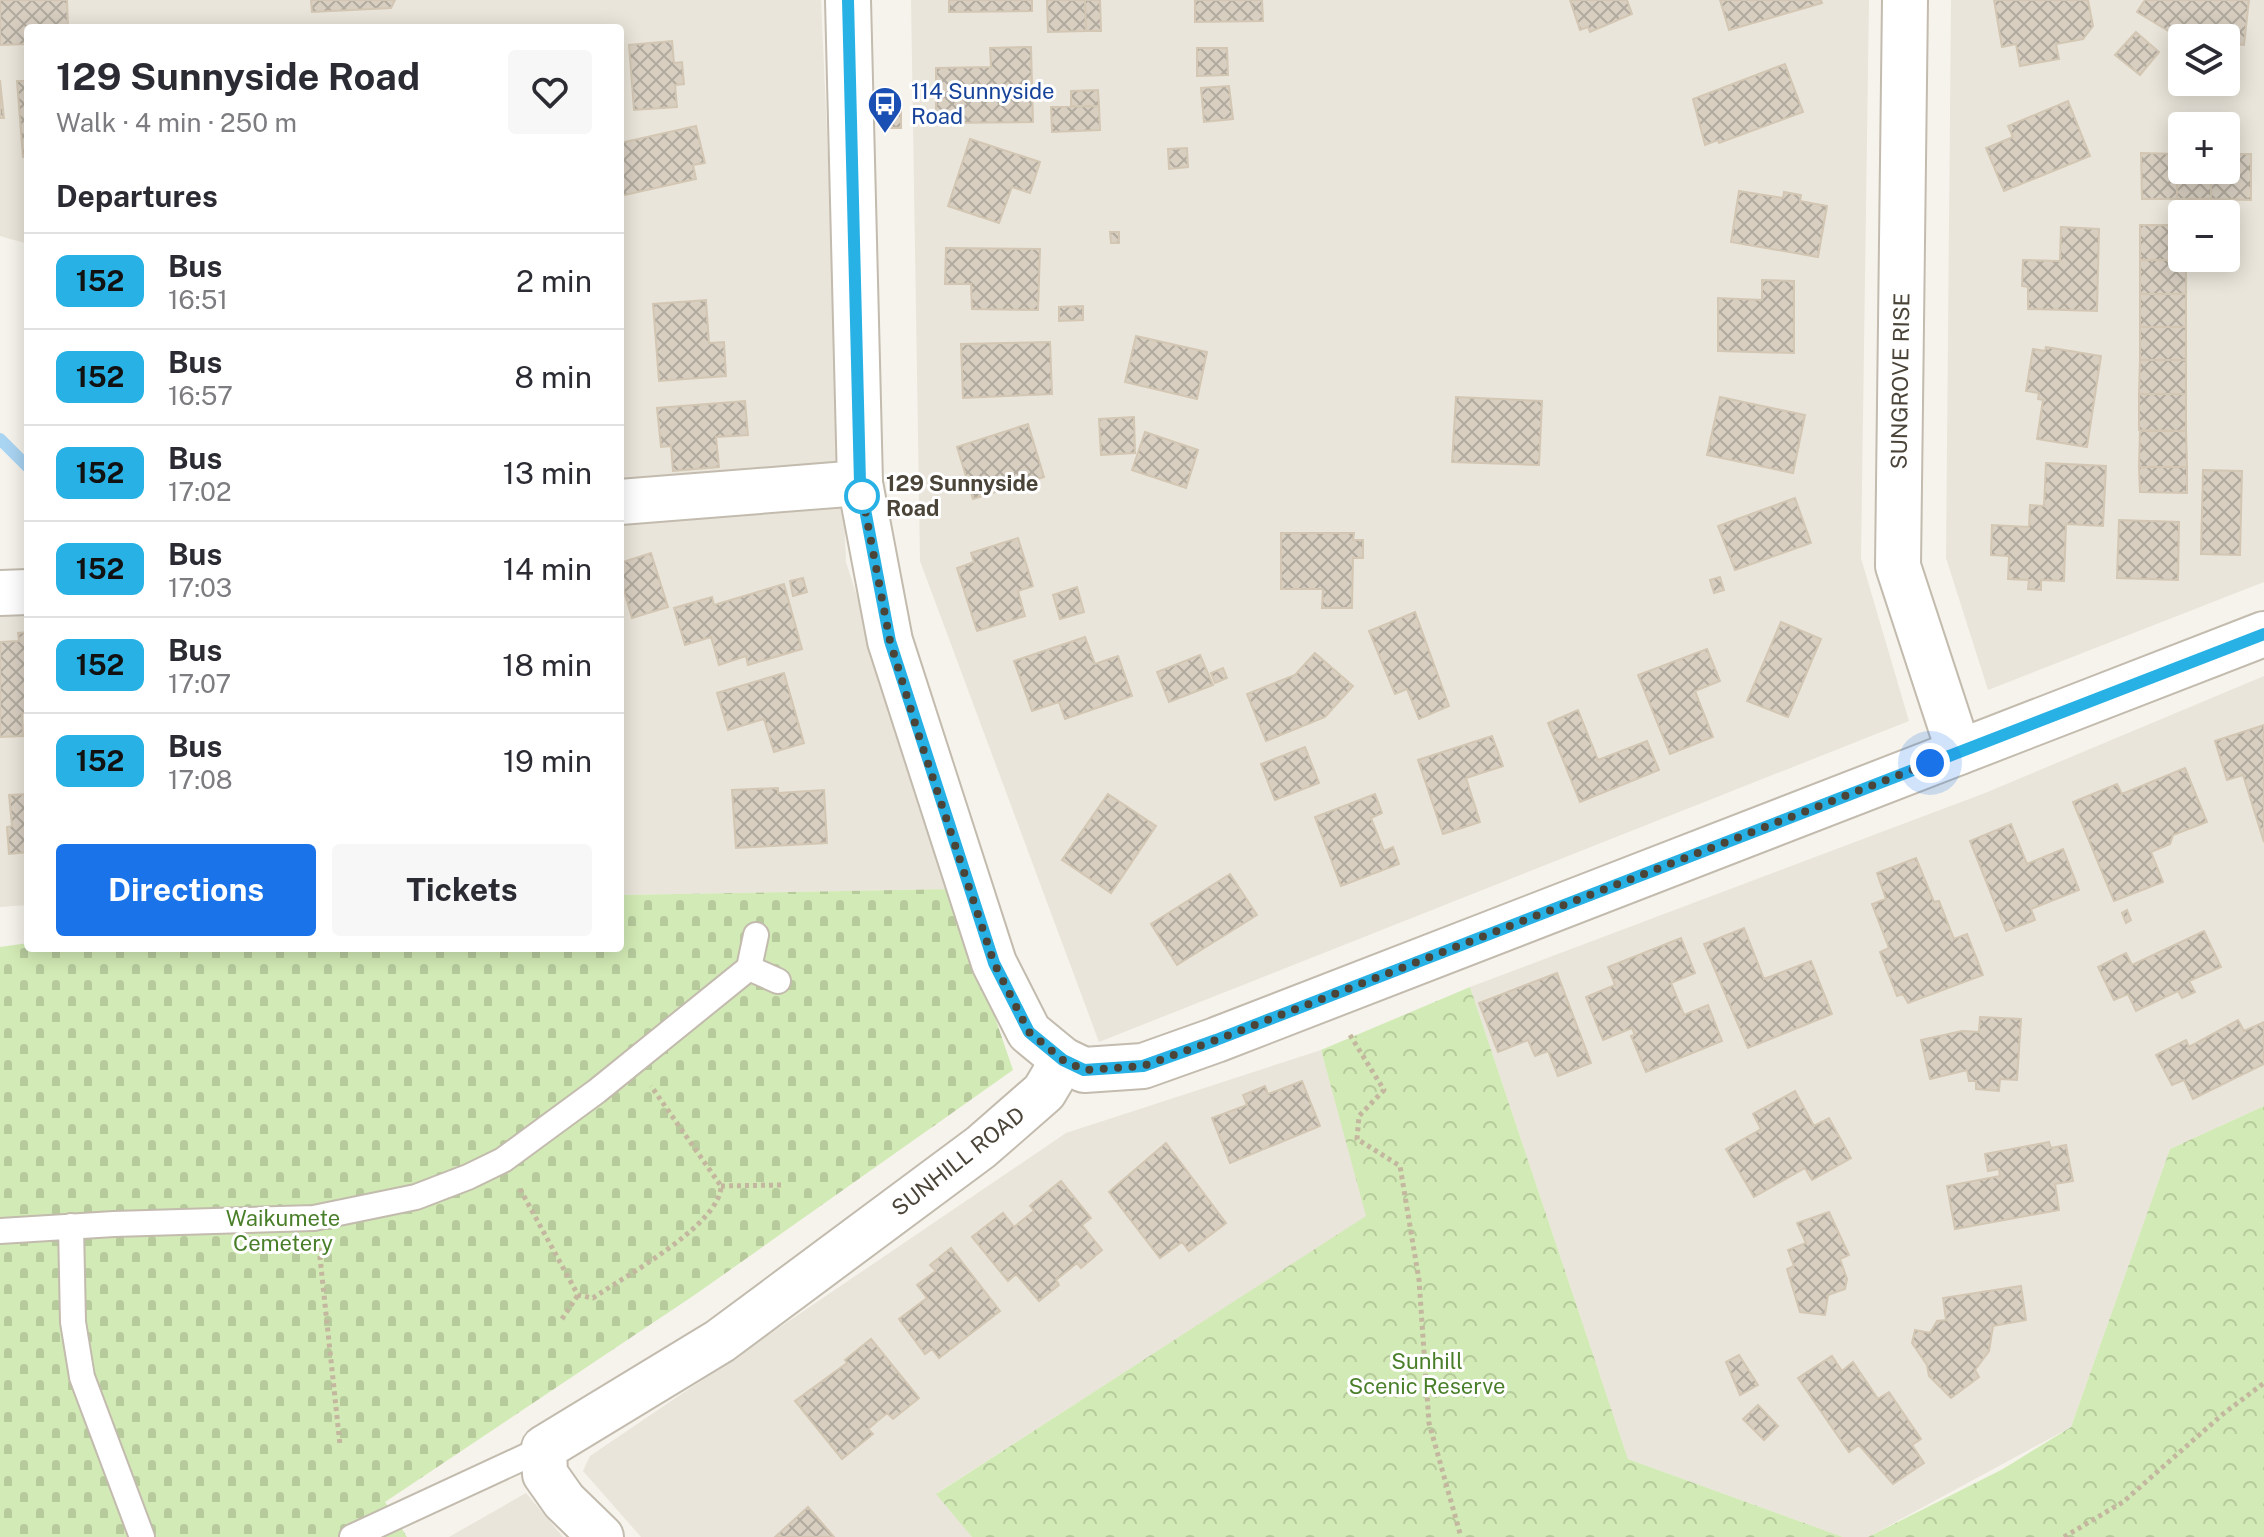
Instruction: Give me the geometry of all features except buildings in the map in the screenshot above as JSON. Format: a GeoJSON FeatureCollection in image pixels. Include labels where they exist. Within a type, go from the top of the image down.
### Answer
{"type":"FeatureCollection","features":[{"type":"Feature","properties":{"kind":"street"},"geometry":{"type":"LineString","coordinates":[[848,0],[860,483],[890,641],[994,963],[1029,1032],[1063,1060],[1084,1070],[1143,1066],[2264,634]]}},
{"type":"Feature","properties":{"kind":"street","name":"SUNGROVE RISE"},"geometry":{"type":"LineString","coordinates":[[1905,0],[1898,566],[1959,752]]}},
{"type":"Feature","properties":{"kind":"street"},"geometry":{"type":"LineString","coordinates":[[624,502],[860,483]]}},
{"type":"Feature","properties":{"kind":"street"},"geometry":{"type":"LineString","coordinates":[[0,593],[24,592]]}},
{"type":"Feature","properties":{"kind":"street","name":"SUNHILL ROAD"},"geometry":{"type":"LineString","coordinates":[[544,1448],[720,1341],[981,1147],[1044,1092],[1063,1060]]}},
{"type":"Feature","properties":{"kind":"street"},"geometry":{"type":"LineString","coordinates":[[544,1448],[545,1474],[564,1501],[601,1537]]}},
{"type":"Feature","properties":{"kind":"lane"},"geometry":{"type":"LineString","coordinates":[[0,1231],[314,1218],[416,1197],[503,1160],[635,1062],[749,968],[756,935]]}},
{"type":"Feature","properties":{"kind":"lane"},"geometry":{"type":"LineString","coordinates":[[749,968],[778,981]]}},
{"type":"Feature","properties":{"kind":"lane"},"geometry":{"type":"LineString","coordinates":[[71,1226],[73,1322],[82,1377],[142,1537]]}},
{"type":"Feature","properties":{"kind":"lane"},"geometry":{"type":"LineString","coordinates":[[352,1537],[544,1448]]}},
{"type":"Feature","properties":{"kind":"path"},"geometry":{"type":"LineString","coordinates":[[1350,1035],[1384,1090],[1359,1116],[1357,1139],[1400,1166],[1419,1280],[1429,1423],[1461,1537]]}},
{"type":"Feature","properties":{"kind":"path"},"geometry":{"type":"LineString","coordinates":[[578,1295],[593,1298],[703,1222],[721,1195],[721,1186],[643,1074]]}},
{"type":"Feature","properties":{"kind":"path"},"geometry":{"type":"LineString","coordinates":[[721,1186],[781,1185]]}},
{"type":"Feature","properties":{"kind":"path"},"geometry":{"type":"LineString","coordinates":[[519,1187],[578,1295]]}},
{"type":"Feature","properties":{"kind":"path"},"geometry":{"type":"LineString","coordinates":[[318,1235],[340,1445]]}},
{"type":"Feature","properties":{"kind":"path"},"geometry":{"type":"LineString","coordinates":[[562,1319],[578,1295]]}},
{"type":"Feature","properties":{"kind":"path"},"geometry":{"type":"LineString","coordinates":[[2064,1537],[2123,1502],[2223,1414],[2264,1383]]}},
{"type":"Feature","properties":{"kind":"shaded area"},"geometry":{"type":"Polygon","coordinates":[[[0,0],[821,0],[846,562],[951,889],[624,895],[624,24],[24,24],[24,243],[0,236],[0,0]]]}},
{"type":"Feature","properties":{"kind":"shaded area"},"geometry":{"type":"Polygon","coordinates":[[[911,0],[1869,0],[1861,558],[1909,721],[1099,1042],[920,561],[911,0]]]}},
{"type":"Feature","properties":{"kind":"shaded area"},"geometry":{"type":"Polygon","coordinates":[[[1951,0],[2264,0],[2264,582],[1988,690],[1946,558],[1951,0]]]}},
{"type":"Feature","properties":{"kind":"shaded area"},"geometry":{"type":"Polygon","coordinates":[[[0,569],[24,569],[24,905],[0,907],[0,569]]]}},
{"type":"Feature","properties":{"kind":"shaded area"},"geometry":{"type":"Polygon","coordinates":[[[2264,676],[2264,1106],[2170,1149],[2071,1427],[1868,1537],[1843,1537],[1628,1459],[1470,987],[1985,793],[2264,676]]]}},
{"type":"Feature","properties":{"kind":"shaded area"},"geometry":{"type":"Polygon","coordinates":[[[1321,1050],[1367,1216],[937,1493],[972,1537],[641,1537],[583,1471],[590,1456],[1066,1133],[1321,1050]]]}},
{"type":"Feature","properties":{"kind":"shaded area"},"geometry":{"type":"Polygon","coordinates":[[[526,1493],[563,1537],[449,1537],[526,1493]]]}},
{"type":"Feature","properties":{"kind":"green space","name":"Waikumete Cemetery"},"geometry":{"type":"Polygon","coordinates":[[[951,889],[1013,1070],[696,1294],[385,1502],[407,1537],[0,1537],[0,947],[24,944],[24,952],[624,952],[624,895],[951,889]]]}},
{"type":"Feature","properties":{"kind":"green space","name":"Sunhill Scenic Reserve"},"geometry":{"type":"Polygon","coordinates":[[[1470,987],[1628,1459],[1843,1537],[972,1537],[936,1494],[1366,1216],[1321,1050],[1470,987]]]}},
{"type":"Feature","properties":{"kind":"green space"},"geometry":{"type":"Polygon","coordinates":[[[2264,1106],[2264,1537],[1868,1537],[2003,1469],[2071,1427],[2170,1149],[2264,1106]]]}},
{"type":"Feature","properties":{"kind":"waterway"},"geometry":{"type":"LineString","coordinates":[[0,439],[24,463]]}},
{"type":"Feature","properties":{"kind":"bus line","name":"152"},"geometry":{"type":"LineString","coordinates":[[848,0],[860,483],[877,583],[890,641],[927,763],[994,963],[1012,1004],[1029,1032],[1063,1060],[1084,1070],[1143,1066],[1216,1040],[2264,634]]}},
{"type":"Feature","properties":{"kind":"place","name":"114 Sunnyside Road"},"geometry":{"type":"Point","coordinates":[885,135]}},
{"type":"Feature","properties":{"kind":"place","name":"129 Sunnyside Road"},"geometry":{"type":"Point","coordinates":[862,496]}},
{"type":"Feature","properties":{"kind":"route"},"geometry":{"type":"LineString","coordinates":[[862,496],[860,483],[890,641],[994,963],[1012,1004],[1029,1032],[1063,1060],[1084,1070],[1143,1066],[1216,1040],[1930,763]]}}]}
